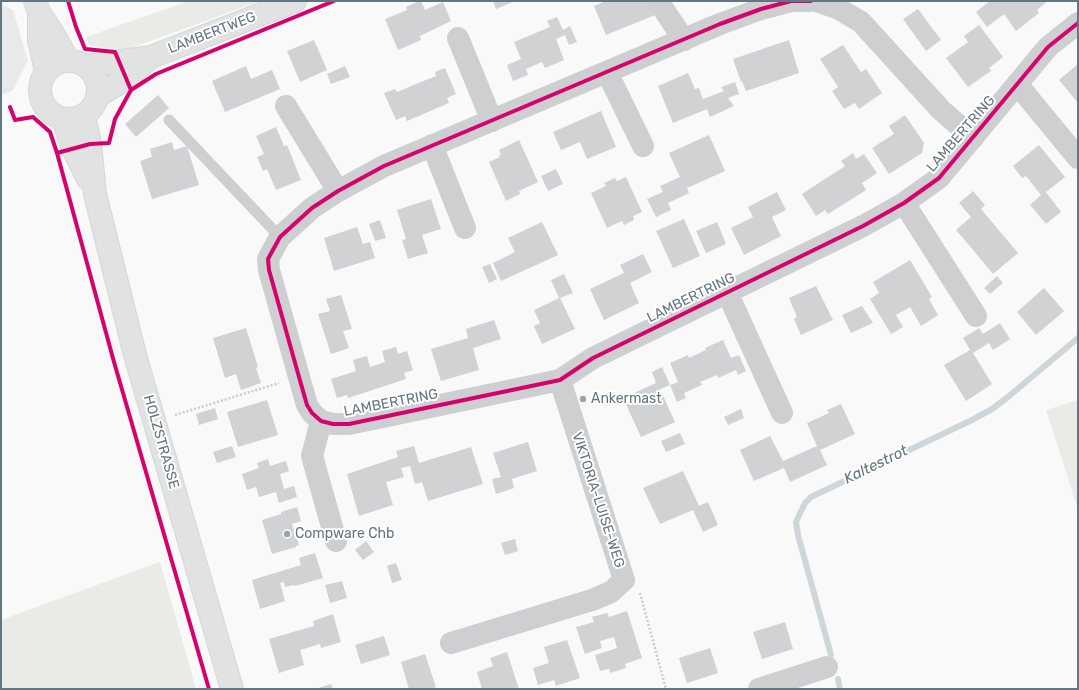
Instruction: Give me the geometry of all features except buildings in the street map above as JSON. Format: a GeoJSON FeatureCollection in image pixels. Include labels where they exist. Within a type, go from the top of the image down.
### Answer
{"type":"FeatureCollection","features":[{"type":"Feature","properties":{"kind":"main road","name":"LAMBERTWEG"},"geometry":{"type":"LineString","coordinates":[[78,63],[151,57],[295,1]]}},
{"type":"Feature","properties":{"kind":"main road"},"geometry":{"type":"LineString","coordinates":[[37,6],[54,35],[78,63],[92,71],[98,81],[98,96],[92,109],[74,117],[53,115],[40,99],[39,86],[46,71],[57,62],[78,63]]}},
{"type":"Feature","properties":{"kind":"main road"},"geometry":{"type":"LineString","coordinates":[[37,6],[39,40],[46,71]]}},
{"type":"Feature","properties":{"kind":"main road","name":"LAMBERTWEG"},"geometry":{"type":"LineString","coordinates":[[98,96],[126,78],[151,57]]}},
{"type":"Feature","properties":{"kind":"main road","name":"HOLZSTRASSE"},"geometry":{"type":"LineString","coordinates":[[74,117],[73,149],[94,194],[135,354],[232,689]]}},
{"type":"Feature","properties":{"kind":"street"},"geometry":{"type":"LineString","coordinates":[[658,1],[684,40]]}},
{"type":"Feature","properties":{"kind":"street"},"geometry":{"type":"LineString","coordinates":[[336,541],[312,456],[321,420],[312,413],[307,404],[269,270],[268,259],[280,237],[312,208],[338,191],[384,166],[720,24],[761,9],[791,1],[811,1]]}},
{"type":"Feature","properties":{"kind":"street","name":"LAMBERTRING"},"geometry":{"type":"LineString","coordinates":[[816,1],[837,8],[861,22],[941,110],[973,138]]}},
{"type":"Feature","properties":{"kind":"street","name":"LAMBERTRING"},"geometry":{"type":"LineString","coordinates":[[321,420],[333,424],[349,424],[560,380],[592,358],[863,226],[904,203],[939,178],[1048,47],[1078,23]]}},
{"type":"Feature","properties":{"kind":"street"},"geometry":{"type":"LineString","coordinates":[[458,38],[492,121]]}},
{"type":"Feature","properties":{"kind":"street"},"geometry":{"type":"LineString","coordinates":[[607,72],[642,146]]}},
{"type":"Feature","properties":{"kind":"street"},"geometry":{"type":"LineString","coordinates":[[1018,84],[1078,158]]}},
{"type":"Feature","properties":{"kind":"street"},"geometry":{"type":"LineString","coordinates":[[286,106],[338,191]]}},
{"type":"Feature","properties":{"kind":"street"},"geometry":{"type":"LineString","coordinates":[[432,145],[465,228]]}},
{"type":"Feature","properties":{"kind":"street"},"geometry":{"type":"LineString","coordinates":[[904,203],[976,316]]}},
{"type":"Feature","properties":{"kind":"street","name":"LAMBERTRING"},"geometry":{"type":"LineString","coordinates":[[727,292],[782,413]]}},
{"type":"Feature","properties":{"kind":"street","name":"VIKTORIA-LUISE-WEG"},"geometry":{"type":"LineString","coordinates":[[451,643],[592,600],[610,592],[624,580],[560,380]]}},
{"type":"Feature","properties":{"kind":"street"},"geometry":{"type":"LineString","coordinates":[[759,689],[827,667]]}},
{"type":"Feature","properties":{"kind":"lane"},"geometry":{"type":"LineString","coordinates":[[169,120],[280,237]]}},
{"type":"Feature","properties":{"kind":"path"},"geometry":{"type":"LineString","coordinates":[[155,421],[299,377]]}},
{"type":"Feature","properties":{"kind":"path"},"geometry":{"type":"LineString","coordinates":[[624,580],[639,590],[666,689]]}},
{"type":"Feature","properties":{"kind":"shaded area"},"geometry":{"type":"Polygon","coordinates":[[[189,1],[260,1],[123,51],[89,45],[86,37],[189,1]]]}},
{"type":"Feature","properties":{"kind":"shaded area"},"geometry":{"type":"Polygon","coordinates":[[[1,4],[13,10],[28,61],[12,91],[1,95],[1,4]]]}},
{"type":"Feature","properties":{"kind":"shaded area"},"geometry":{"type":"Polygon","coordinates":[[[1078,400],[1078,509],[1046,410],[1078,400]]]}},
{"type":"Feature","properties":{"kind":"shaded area"},"geometry":{"type":"Polygon","coordinates":[[[160,562],[196,689],[1,689],[1,620],[160,562]]]}},
{"type":"Feature","properties":{"kind":"waterway","name":"Kaltestrot"},"geometry":{"type":"LineString","coordinates":[[831,655],[798,535],[796,522],[805,503],[811,497],[992,409],[1078,338]]}},
{"type":"Feature","properties":{"kind":"waterway","name":"Kaltestrot"},"geometry":{"type":"LineString","coordinates":[[838,679],[840,689]]}},
{"type":"Feature","properties":{"kind":"cycle path"},"geometry":{"type":"LineString","coordinates":[[10,107],[15,120],[33,117],[50,132],[57,153],[90,144],[109,143],[115,119],[131,90],[115,52],[85,49],[68,1]]}},
{"type":"Feature","properties":{"kind":"cycle path"},"geometry":{"type":"LineString","coordinates":[[131,90],[156,74],[334,1]]}},
{"type":"Feature","properties":{"kind":"cycle path"},"geometry":{"type":"LineString","coordinates":[[811,1],[791,1],[761,9],[720,24],[384,166],[338,191],[312,208],[280,237],[268,259],[269,270],[299,377],[307,405],[312,413],[321,421],[333,424],[349,424],[560,380],[593,358],[863,226],[904,203],[939,178],[1048,47],[1078,23]]}},
{"type":"Feature","properties":{"kind":"cycle path"},"geometry":{"type":"LineString","coordinates":[[57,153],[114,362],[209,689]]}},
{"type":"Feature","properties":{"kind":"place","name":"Ankermast"},"geometry":{"type":"Point","coordinates":[583,399]}},
{"type":"Feature","properties":{"kind":"place","name":"Compware Chb"},"geometry":{"type":"Point","coordinates":[287,534]}}]}
